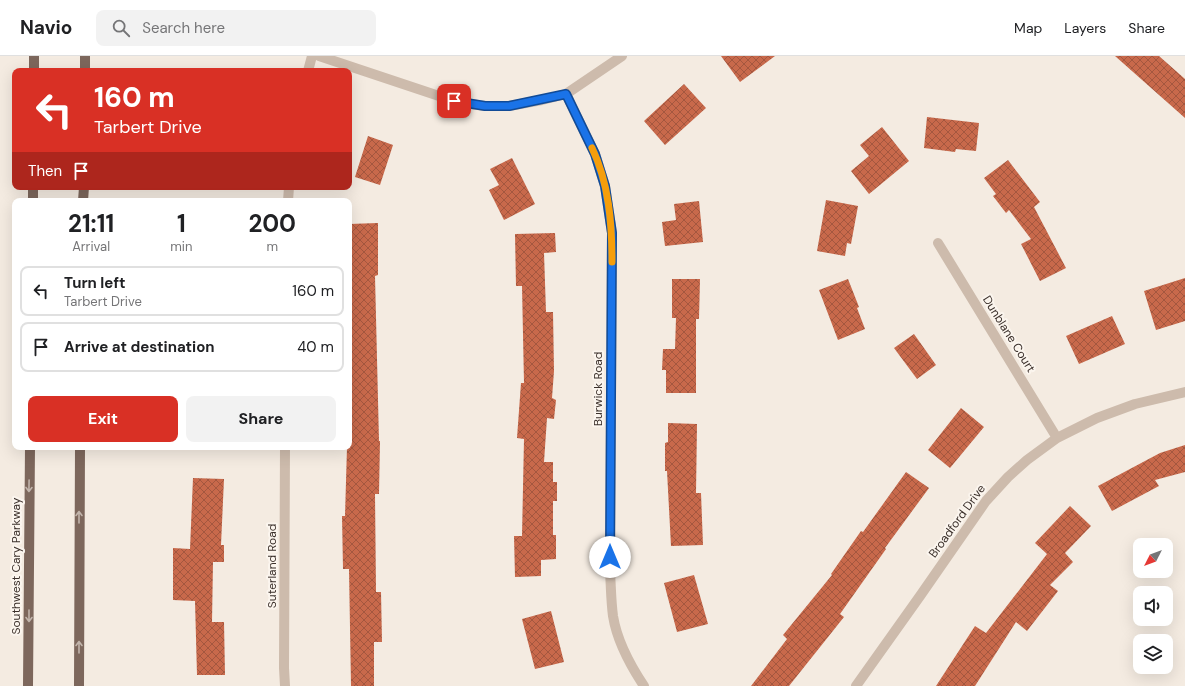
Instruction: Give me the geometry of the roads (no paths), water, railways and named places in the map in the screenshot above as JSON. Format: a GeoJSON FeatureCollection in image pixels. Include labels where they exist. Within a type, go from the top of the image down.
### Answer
{"type":"FeatureCollection","features":[{"type":"Feature","properties":{"kind":"main road"},"geometry":{"type":"LineString","coordinates":[[34,56],[34,68]]}},
{"type":"Feature","properties":{"kind":"main road"},"geometry":{"type":"LineString","coordinates":[[85,56],[85,68]]}},
{"type":"Feature","properties":{"kind":"main road","name":"Southwest Cary Parkway"},"geometry":{"type":"LineString","coordinates":[[28,686],[30,450]]}},
{"type":"Feature","properties":{"kind":"main road"},"geometry":{"type":"LineString","coordinates":[[79,686],[80,450]]}},
{"type":"Feature","properties":{"kind":"street"},"geometry":{"type":"LineString","coordinates":[[309,68],[312,56]]}},
{"type":"Feature","properties":{"kind":"street"},"geometry":{"type":"LineString","coordinates":[[319,56],[445,98],[463,103],[485,106],[509,106],[566,94],[622,56]]}},
{"type":"Feature","properties":{"kind":"street","name":"Burwick Road"},"geometry":{"type":"LineString","coordinates":[[566,94],[595,154],[605,186],[612,233],[610,572],[613,616],[622,646],[634,671],[644,686]]}},
{"type":"Feature","properties":{"kind":"street","name":"Dunblane Court"},"geometry":{"type":"LineString","coordinates":[[938,243],[1057,438]]}},
{"type":"Feature","properties":{"kind":"street","name":"Broadford Drive"},"geometry":{"type":"LineString","coordinates":[[856,686],[986,500],[1027,460],[1057,438],[1097,418],[1135,404],[1185,392]]}},
{"type":"Feature","properties":{"kind":"street","name":"Suterland Road"},"geometry":{"type":"LineString","coordinates":[[285,450],[284,668],[286,686]]}}]}
